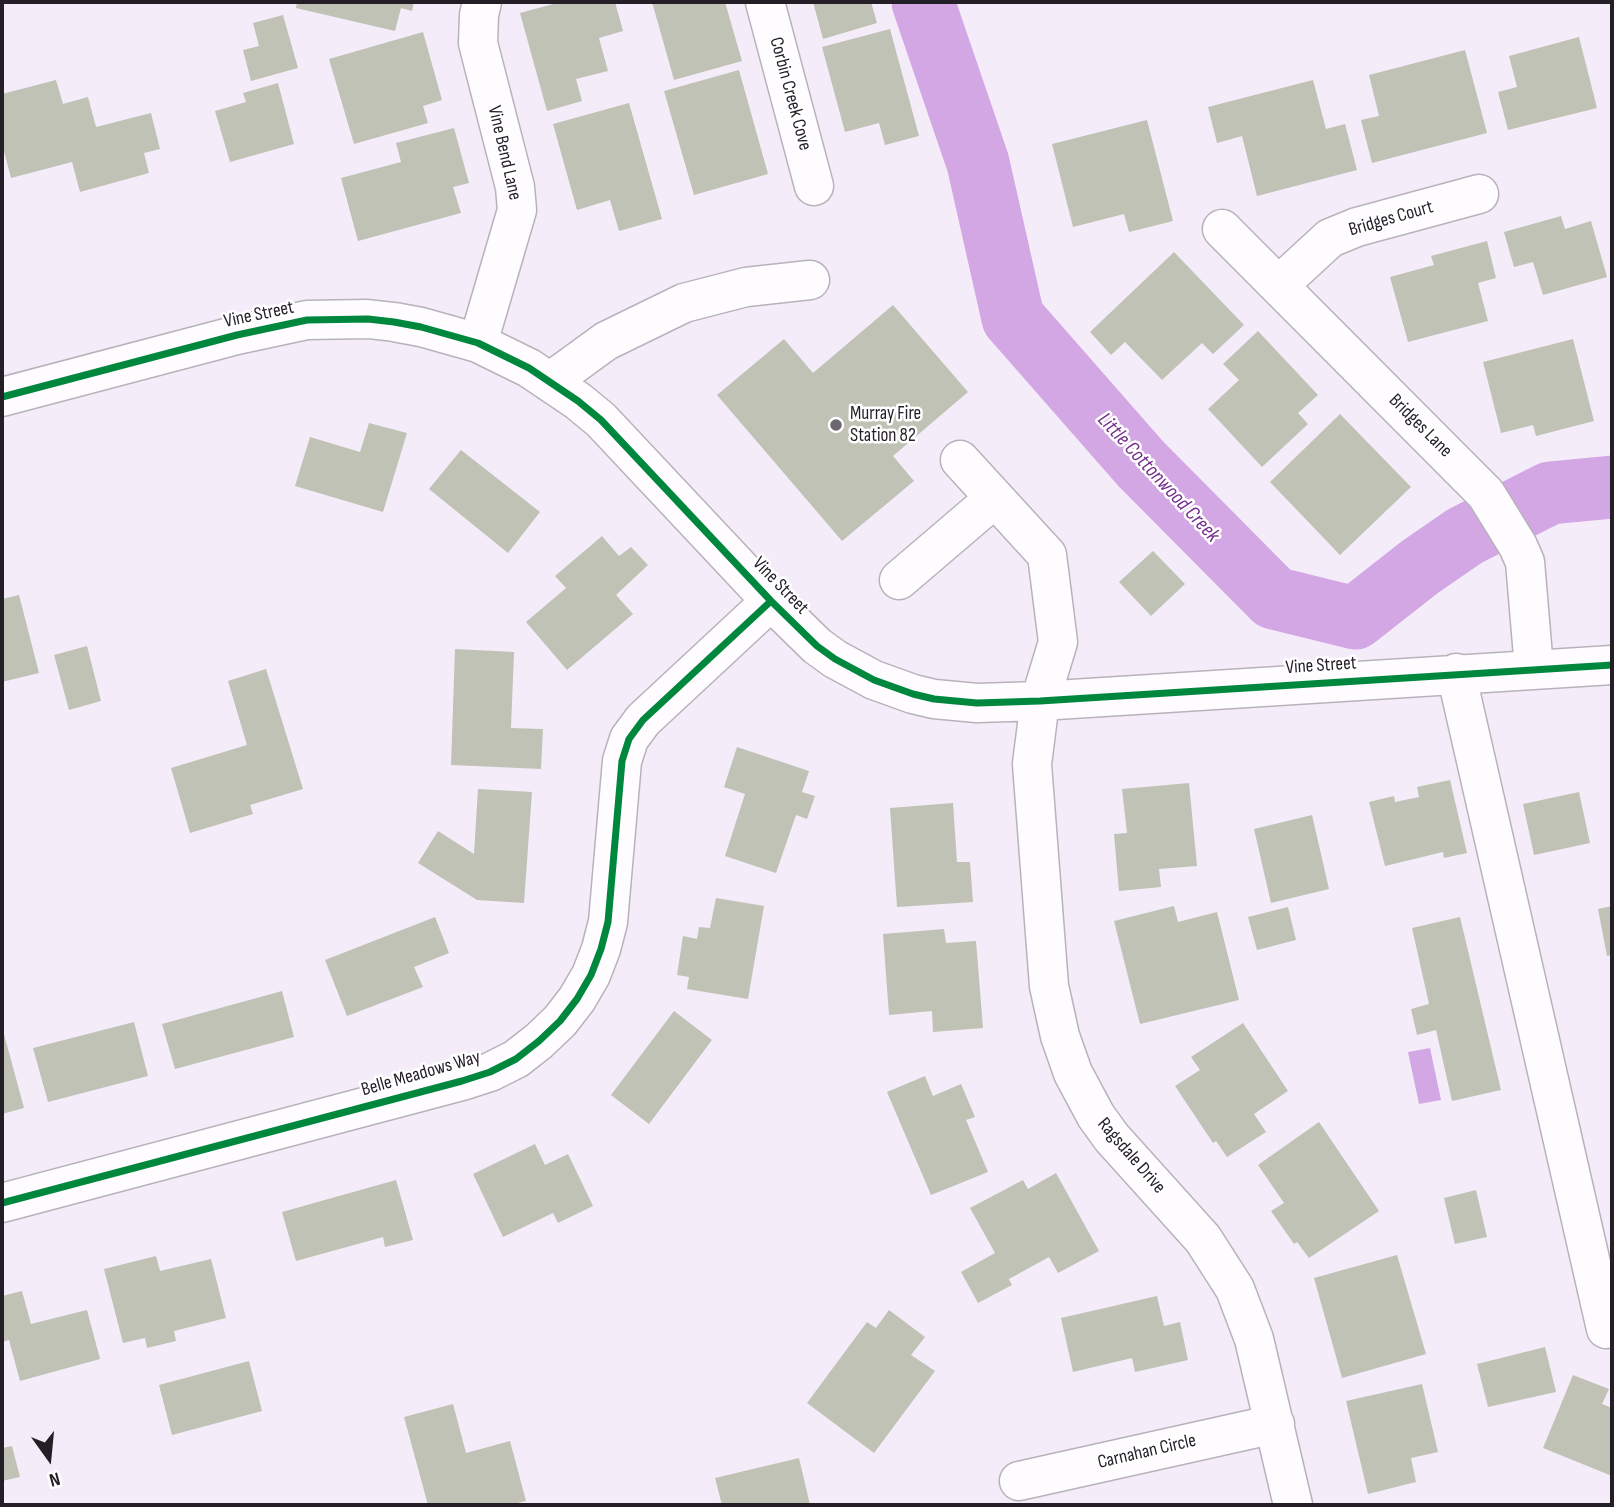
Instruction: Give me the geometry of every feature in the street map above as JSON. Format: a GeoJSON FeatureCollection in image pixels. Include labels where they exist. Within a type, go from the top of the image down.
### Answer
{"type":"FeatureCollection","features":[{"type":"Feature","properties":{"kind":"street","name":"Vine Bend Lane"},"geometry":{"type":"LineString","coordinates":[[478,343],[515,220],[517,198],[479,50],[477,30],[482,2]]}},
{"type":"Feature","properties":{"kind":"street","name":"Corbin Creek Cove"},"geometry":{"type":"LineString","coordinates":[[765,2],[814,186]]}},
{"type":"Feature","properties":{"kind":"street","name":"Bridges Court"},"geometry":{"type":"LineString","coordinates":[[1279,285],[1330,238],[1357,227],[1479,194]]}},
{"type":"Feature","properties":{"kind":"street","name":"Bridges Lane"},"geometry":{"type":"LineString","coordinates":[[1222,229],[1486,494],[1518,546],[1527,575],[1534,668]]}},
{"type":"Feature","properties":{"kind":"street"},"geometry":{"type":"LineString","coordinates":[[551,381],[606,341],[684,303],[746,286],[810,280]]}},
{"type":"Feature","properties":{"kind":"street","name":"Vine Street"},"geometry":{"type":"LineString","coordinates":[[2,397],[237,335],[307,320],[359,319],[394,322],[478,343],[506,355],[551,381],[601,420],[771,601],[817,646],[835,659],[894,688],[934,699],[955,702],[1040,701],[1612,665]]}},
{"type":"Feature","properties":{"kind":"street","name":"Ragsdale Drive"},"geometry":{"type":"LineString","coordinates":[[960,460],[1047,555],[1058,642],[1040,701],[1032,764],[1049,986],[1060,1036],[1073,1073],[1096,1116],[1112,1138],[1203,1239],[1235,1289],[1254,1339],[1293,1505]]}},
{"type":"Feature","properties":{"kind":"street"},"geometry":{"type":"LineString","coordinates":[[900,580],[995,498]]}},
{"type":"Feature","properties":{"kind":"street","name":"Belle Meadows Way"},"geometry":{"type":"LineString","coordinates":[[2,1203],[462,1081],[490,1072],[516,1059],[539,1041],[560,1021],[577,999],[591,975],[601,949],[608,922],[622,761],[629,739],[643,720],[771,601]]}},
{"type":"Feature","properties":{"kind":"street"},"geometry":{"type":"LineString","coordinates":[[1456,673],[1606,1329]]}},
{"type":"Feature","properties":{"kind":"street","name":"Carnahan Circle"},"geometry":{"type":"LineString","coordinates":[[1019,1481],[1275,1424]]}},
{"type":"Feature","properties":{"kind":"shaded area"},"geometry":{"type":"Polygon","coordinates":[[[1430,1048],[1441,1100],[1419,1104],[1408,1052],[1430,1048]]]}},
{"type":"Feature","properties":{"kind":"building"},"geometry":{"type":"Polygon","coordinates":[[[297,2],[414,2],[412,11],[401,8],[395,31],[296,8],[297,2]]]}},
{"type":"Feature","properties":{"kind":"building"},"geometry":{"type":"Polygon","coordinates":[[[561,2],[615,2],[623,31],[599,38],[608,71],[576,79],[582,101],[547,111],[520,13],[561,2]]]}},
{"type":"Feature","properties":{"kind":"building"},"geometry":{"type":"Polygon","coordinates":[[[652,2],[725,2],[742,61],[674,80],[652,2]]]}},
{"type":"Feature","properties":{"kind":"building"},"geometry":{"type":"Polygon","coordinates":[[[813,2],[871,2],[877,23],[823,39],[813,2]]]}},
{"type":"Feature","properties":{"kind":"building"},"geometry":{"type":"Polygon","coordinates":[[[283,15],[298,68],[251,81],[243,50],[259,46],[253,23],[283,15]]]}},
{"type":"Feature","properties":{"kind":"building"},"geometry":{"type":"Polygon","coordinates":[[[890,29],[919,136],[885,145],[879,123],[845,132],[822,47],[890,29]]]}},
{"type":"Feature","properties":{"kind":"building"},"geometry":{"type":"Polygon","coordinates":[[[423,32],[442,100],[423,106],[428,123],[354,144],[329,59],[423,32]]]}},
{"type":"Feature","properties":{"kind":"building"},"geometry":{"type":"Polygon","coordinates":[[[1579,37],[1597,108],[1508,130],[1498,92],[1517,87],[1509,56],[1579,37]]]}},
{"type":"Feature","properties":{"kind":"building"},"geometry":{"type":"Polygon","coordinates":[[[1465,50],[1487,133],[1372,163],[1361,120],[1379,116],[1369,75],[1465,50]]]}},
{"type":"Feature","properties":{"kind":"building"},"geometry":{"type":"Polygon","coordinates":[[[739,70],[768,174],[694,195],[664,91],[739,70]]]}},
{"type":"Feature","properties":{"kind":"building"},"geometry":{"type":"Polygon","coordinates":[[[56,80],[63,104],[88,97],[96,127],[151,113],[160,149],[144,153],[149,173],[80,192],[72,162],[11,178],[2,144],[2,94],[56,80]]]}},
{"type":"Feature","properties":{"kind":"building"},"geometry":{"type":"Polygon","coordinates":[[[1313,80],[1326,129],[1345,124],[1357,170],[1257,196],[1242,136],[1217,143],[1208,107],[1313,80]]]}},
{"type":"Feature","properties":{"kind":"building"},"geometry":{"type":"Polygon","coordinates":[[[278,83],[294,144],[230,162],[215,111],[246,102],[243,93],[278,83]]]}},
{"type":"Feature","properties":{"kind":"building"},"geometry":{"type":"Polygon","coordinates":[[[629,103],[662,219],[619,231],[610,200],[577,210],[553,124],[629,103]]]}},
{"type":"Feature","properties":{"kind":"building"},"geometry":{"type":"Polygon","coordinates":[[[1147,120],[1173,221],[1129,232],[1124,214],[1073,227],[1052,144],[1147,120]]]}},
{"type":"Feature","properties":{"kind":"building"},"geometry":{"type":"Polygon","coordinates":[[[454,128],[469,183],[453,187],[461,213],[358,241],[341,178],[401,162],[396,143],[454,128]]]}},
{"type":"Feature","properties":{"kind":"building"},"geometry":{"type":"Polygon","coordinates":[[[1561,216],[1565,229],[1591,221],[1607,277],[1543,295],[1533,262],[1514,267],[1504,232],[1561,216]]]}},
{"type":"Feature","properties":{"kind":"building"},"geometry":{"type":"Polygon","coordinates":[[[1487,241],[1496,278],[1478,283],[1488,321],[1408,342],[1390,277],[1434,265],[1431,256],[1487,241]]]}},
{"type":"Feature","properties":{"kind":"building"},"geometry":{"type":"Polygon","coordinates":[[[1174,252],[1244,325],[1213,354],[1202,343],[1162,380],[1125,342],[1111,355],[1090,332],[1174,252]]]}},
{"type":"Feature","properties":{"kind":"building","name":"Murray Fire Station 82"},"geometry":{"type":"Polygon","coordinates":[[[893,305],[968,392],[893,456],[914,481],[842,541],[717,395],[784,339],[813,373],[893,305]]]}},
{"type":"Feature","properties":{"kind":"building"},"geometry":{"type":"Polygon","coordinates":[[[1258,331],[1318,395],[1298,413],[1308,424],[1262,467],[1208,409],[1239,380],[1223,364],[1258,331]]]}},
{"type":"Feature","properties":{"kind":"building"},"geometry":{"type":"Polygon","coordinates":[[[1573,339],[1594,421],[1536,436],[1533,425],[1501,433],[1483,362],[1573,339]]]}},
{"type":"Feature","properties":{"kind":"building"},"geometry":{"type":"Polygon","coordinates":[[[1340,414],[1411,487],[1340,555],[1270,482],[1340,414]]]}},
{"type":"Feature","properties":{"kind":"building"},"geometry":{"type":"Polygon","coordinates":[[[369,423],[407,433],[383,512],[295,486],[310,437],[360,452],[369,423]]]}},
{"type":"Feature","properties":{"kind":"building"},"geometry":{"type":"Polygon","coordinates":[[[461,450],[540,512],[508,553],[429,489],[461,450]]]}},
{"type":"Feature","properties":{"kind":"building"},"geometry":{"type":"Polygon","coordinates":[[[602,536],[619,556],[631,547],[648,565],[616,595],[633,614],[567,670],[526,622],[566,588],[555,576],[602,536]]]}},
{"type":"Feature","properties":{"kind":"building"},"geometry":{"type":"Polygon","coordinates":[[[1153,551],[1185,584],[1151,616],[1119,582],[1153,551]]]}},
{"type":"Feature","properties":{"kind":"building"},"geometry":{"type":"Polygon","coordinates":[[[19,595],[39,673],[2,682],[2,599],[19,595]]]}},
{"type":"Feature","properties":{"kind":"building"},"geometry":{"type":"Polygon","coordinates":[[[87,646],[101,701],[69,710],[54,655],[87,646]]]}},
{"type":"Feature","properties":{"kind":"building"},"geometry":{"type":"Polygon","coordinates":[[[455,649],[514,652],[511,728],[543,729],[541,769],[451,765],[455,649]]]}},
{"type":"Feature","properties":{"kind":"building"},"geometry":{"type":"Polygon","coordinates":[[[266,669],[303,789],[250,805],[253,814],[190,833],[171,768],[247,745],[228,681],[266,669]]]}},
{"type":"Feature","properties":{"kind":"building"},"geometry":{"type":"Polygon","coordinates":[[[737,747],[809,771],[802,792],[815,796],[807,819],[796,815],[776,873],[725,856],[745,794],[724,787],[737,747]]]}},
{"type":"Feature","properties":{"kind":"building"},"geometry":{"type":"Polygon","coordinates":[[[1450,780],[1467,853],[1444,858],[1443,852],[1385,866],[1369,802],[1394,796],[1395,802],[1419,797],[1417,787],[1450,780]]]}},
{"type":"Feature","properties":{"kind":"building"},"geometry":{"type":"Polygon","coordinates":[[[1189,783],[1197,866],[1159,869],[1161,887],[1119,891],[1114,834],[1127,833],[1122,789],[1189,783]]]}},
{"type":"Feature","properties":{"kind":"building"},"geometry":{"type":"Polygon","coordinates":[[[478,789],[532,792],[524,903],[477,900],[418,863],[438,831],[474,854],[478,789]]]}},
{"type":"Feature","properties":{"kind":"building"},"geometry":{"type":"Polygon","coordinates":[[[1579,792],[1590,843],[1534,855],[1523,804],[1579,792]]]}},
{"type":"Feature","properties":{"kind":"building"},"geometry":{"type":"Polygon","coordinates":[[[953,803],[957,862],[970,862],[973,902],[897,907],[890,808],[953,803]]]}},
{"type":"Feature","properties":{"kind":"building"},"geometry":{"type":"Polygon","coordinates":[[[1312,815],[1329,889],[1271,903],[1254,829],[1312,815]]]}},
{"type":"Feature","properties":{"kind":"building"},"geometry":{"type":"Polygon","coordinates":[[[716,898],[764,906],[748,999],[687,989],[689,977],[677,975],[683,936],[697,939],[699,927],[710,928],[716,898]]]}},
{"type":"Feature","properties":{"kind":"building"},"geometry":{"type":"Polygon","coordinates":[[[1174,906],[1178,922],[1217,912],[1239,1000],[1140,1024],[1114,921],[1174,906]]]}},
{"type":"Feature","properties":{"kind":"building"},"geometry":{"type":"Polygon","coordinates":[[[1612,906],[1612,955],[1607,956],[1598,909],[1612,906]]]}},
{"type":"Feature","properties":{"kind":"building"},"geometry":{"type":"Polygon","coordinates":[[[1288,907],[1296,940],[1257,950],[1248,917],[1288,907]]]}},
{"type":"Feature","properties":{"kind":"building"},"geometry":{"type":"Polygon","coordinates":[[[435,917],[449,953],[414,967],[423,987],[347,1016],[325,960],[435,917]]]}},
{"type":"Feature","properties":{"kind":"building"},"geometry":{"type":"Polygon","coordinates":[[[1460,917],[1501,1090],[1452,1101],[1436,1030],[1417,1035],[1411,1009],[1429,1004],[1412,928],[1460,917]]]}},
{"type":"Feature","properties":{"kind":"building"},"geometry":{"type":"Polygon","coordinates":[[[944,929],[946,943],[976,941],[983,1028],[933,1032],[932,1011],[889,1015],[883,934],[944,929]]]}},
{"type":"Feature","properties":{"kind":"building"},"geometry":{"type":"Polygon","coordinates":[[[282,991],[294,1037],[175,1069],[162,1024],[282,991]]]}},
{"type":"Feature","properties":{"kind":"building"},"geometry":{"type":"Polygon","coordinates":[[[674,1011],[712,1040],[649,1124],[611,1095],[674,1011]]]}},
{"type":"Feature","properties":{"kind":"building"},"geometry":{"type":"Polygon","coordinates":[[[134,1022],[148,1076],[48,1102],[33,1048],[134,1022]]]}},
{"type":"Feature","properties":{"kind":"building"},"geometry":{"type":"Polygon","coordinates":[[[1243,1023],[1288,1091],[1254,1114],[1266,1132],[1227,1157],[1216,1141],[1213,1143],[1175,1086],[1200,1070],[1191,1057],[1243,1023]]]}},
{"type":"Feature","properties":{"kind":"building"},"geometry":{"type":"Polygon","coordinates":[[[2,1034],[24,1108],[2,1114],[2,1034]]]}},
{"type":"Feature","properties":{"kind":"building"},"geometry":{"type":"Polygon","coordinates":[[[925,1076],[933,1096],[961,1084],[975,1117],[966,1120],[988,1172],[931,1195],[887,1092],[925,1076]]]}},
{"type":"Feature","properties":{"kind":"building"},"geometry":{"type":"Polygon","coordinates":[[[1319,1122],[1379,1211],[1309,1258],[1297,1242],[1294,1244],[1271,1211],[1284,1203],[1258,1165],[1319,1122]]]}},
{"type":"Feature","properties":{"kind":"building"},"geometry":{"type":"Polygon","coordinates":[[[535,1144],[545,1165],[568,1154],[593,1206],[558,1223],[553,1213],[503,1237],[473,1174],[535,1144]]]}},
{"type":"Feature","properties":{"kind":"building"},"geometry":{"type":"Polygon","coordinates":[[[1056,1173],[1099,1251],[1058,1273],[1049,1257],[1009,1279],[1004,1270],[1012,1285],[978,1303],[961,1272],[995,1253],[970,1208],[1023,1180],[1028,1189],[1056,1173]]]}},
{"type":"Feature","properties":{"kind":"building"},"geometry":{"type":"Polygon","coordinates":[[[396,1180],[413,1240],[385,1247],[383,1237],[296,1261],[282,1212],[396,1180]]]}},
{"type":"Feature","properties":{"kind":"building"},"geometry":{"type":"Polygon","coordinates":[[[1476,1190],[1487,1237],[1455,1244],[1444,1198],[1476,1190]]]}},
{"type":"Feature","properties":{"kind":"building"},"geometry":{"type":"Polygon","coordinates":[[[1397,1255],[1426,1354],[1342,1378],[1314,1278],[1397,1255]]]}},
{"type":"Feature","properties":{"kind":"building"},"geometry":{"type":"Polygon","coordinates":[[[156,1256],[160,1271],[211,1259],[226,1318],[174,1331],[176,1341],[147,1348],[145,1338],[123,1343],[104,1269],[156,1256]]]}},
{"type":"Feature","properties":{"kind":"building"},"geometry":{"type":"Polygon","coordinates":[[[22,1291],[31,1324],[87,1310],[100,1359],[20,1381],[9,1340],[2,1342],[2,1296],[22,1291]]]}},
{"type":"Feature","properties":{"kind":"building"},"geometry":{"type":"Polygon","coordinates":[[[1157,1296],[1164,1326],[1180,1322],[1188,1360],[1135,1372],[1132,1358],[1073,1372],[1061,1318],[1157,1296]]]}},
{"type":"Feature","properties":{"kind":"building"},"geometry":{"type":"Polygon","coordinates":[[[889,1310],[925,1337],[911,1355],[935,1371],[874,1453],[807,1403],[867,1322],[876,1328],[889,1310]]]}},
{"type":"Feature","properties":{"kind":"building"},"geometry":{"type":"Polygon","coordinates":[[[1545,1347],[1556,1392],[1488,1407],[1477,1364],[1545,1347]]]}},
{"type":"Feature","properties":{"kind":"building"},"geometry":{"type":"Polygon","coordinates":[[[249,1361],[262,1411],[172,1435],[159,1385],[249,1361]]]}},
{"type":"Feature","properties":{"kind":"building"},"geometry":{"type":"Polygon","coordinates":[[[1573,1375],[1609,1389],[1602,1404],[1612,1408],[1612,1476],[1543,1448],[1573,1375]]]}},
{"type":"Feature","properties":{"kind":"building"},"geometry":{"type":"Polygon","coordinates":[[[1422,1384],[1438,1452],[1411,1458],[1416,1482],[1368,1494],[1346,1401],[1422,1384]]]}},
{"type":"Feature","properties":{"kind":"building"},"geometry":{"type":"Polygon","coordinates":[[[453,1404],[466,1453],[510,1441],[526,1501],[509,1505],[428,1505],[404,1417],[453,1404]]]}},
{"type":"Feature","properties":{"kind":"building"},"geometry":{"type":"Polygon","coordinates":[[[12,1446],[20,1477],[2,1481],[2,1448],[12,1446]]]}},
{"type":"Feature","properties":{"kind":"building"},"geometry":{"type":"Polygon","coordinates":[[[799,1458],[810,1505],[722,1505],[715,1478],[799,1458]]]}},
{"type":"Feature","properties":{"kind":"waterway","name":"Little Cottonwood Creek"},"geometry":{"type":"LineString","coordinates":[[923,2],[978,163],[1013,318],[1141,464],[1274,598],[1355,618],[1465,536],[1550,493],[1612,487]]}},
{"type":"Feature","properties":{"kind":"cycle path"},"geometry":{"type":"LineString","coordinates":[[2,397],[237,335],[307,320],[368,319],[394,322],[478,343],[529,368],[601,420],[771,601],[817,646],[874,680],[934,699],[977,703],[1040,701],[1612,665]]}},
{"type":"Feature","properties":{"kind":"cycle path"},"geometry":{"type":"LineString","coordinates":[[2,1203],[462,1081],[490,1072],[516,1059],[539,1041],[560,1021],[577,999],[591,975],[601,949],[608,922],[622,761],[629,739],[643,720],[771,601]]}},
{"type":"Feature","properties":{"kind":"place","name":"Murray Fire Station 82"},"geometry":{"type":"Point","coordinates":[836,425]}}]}
